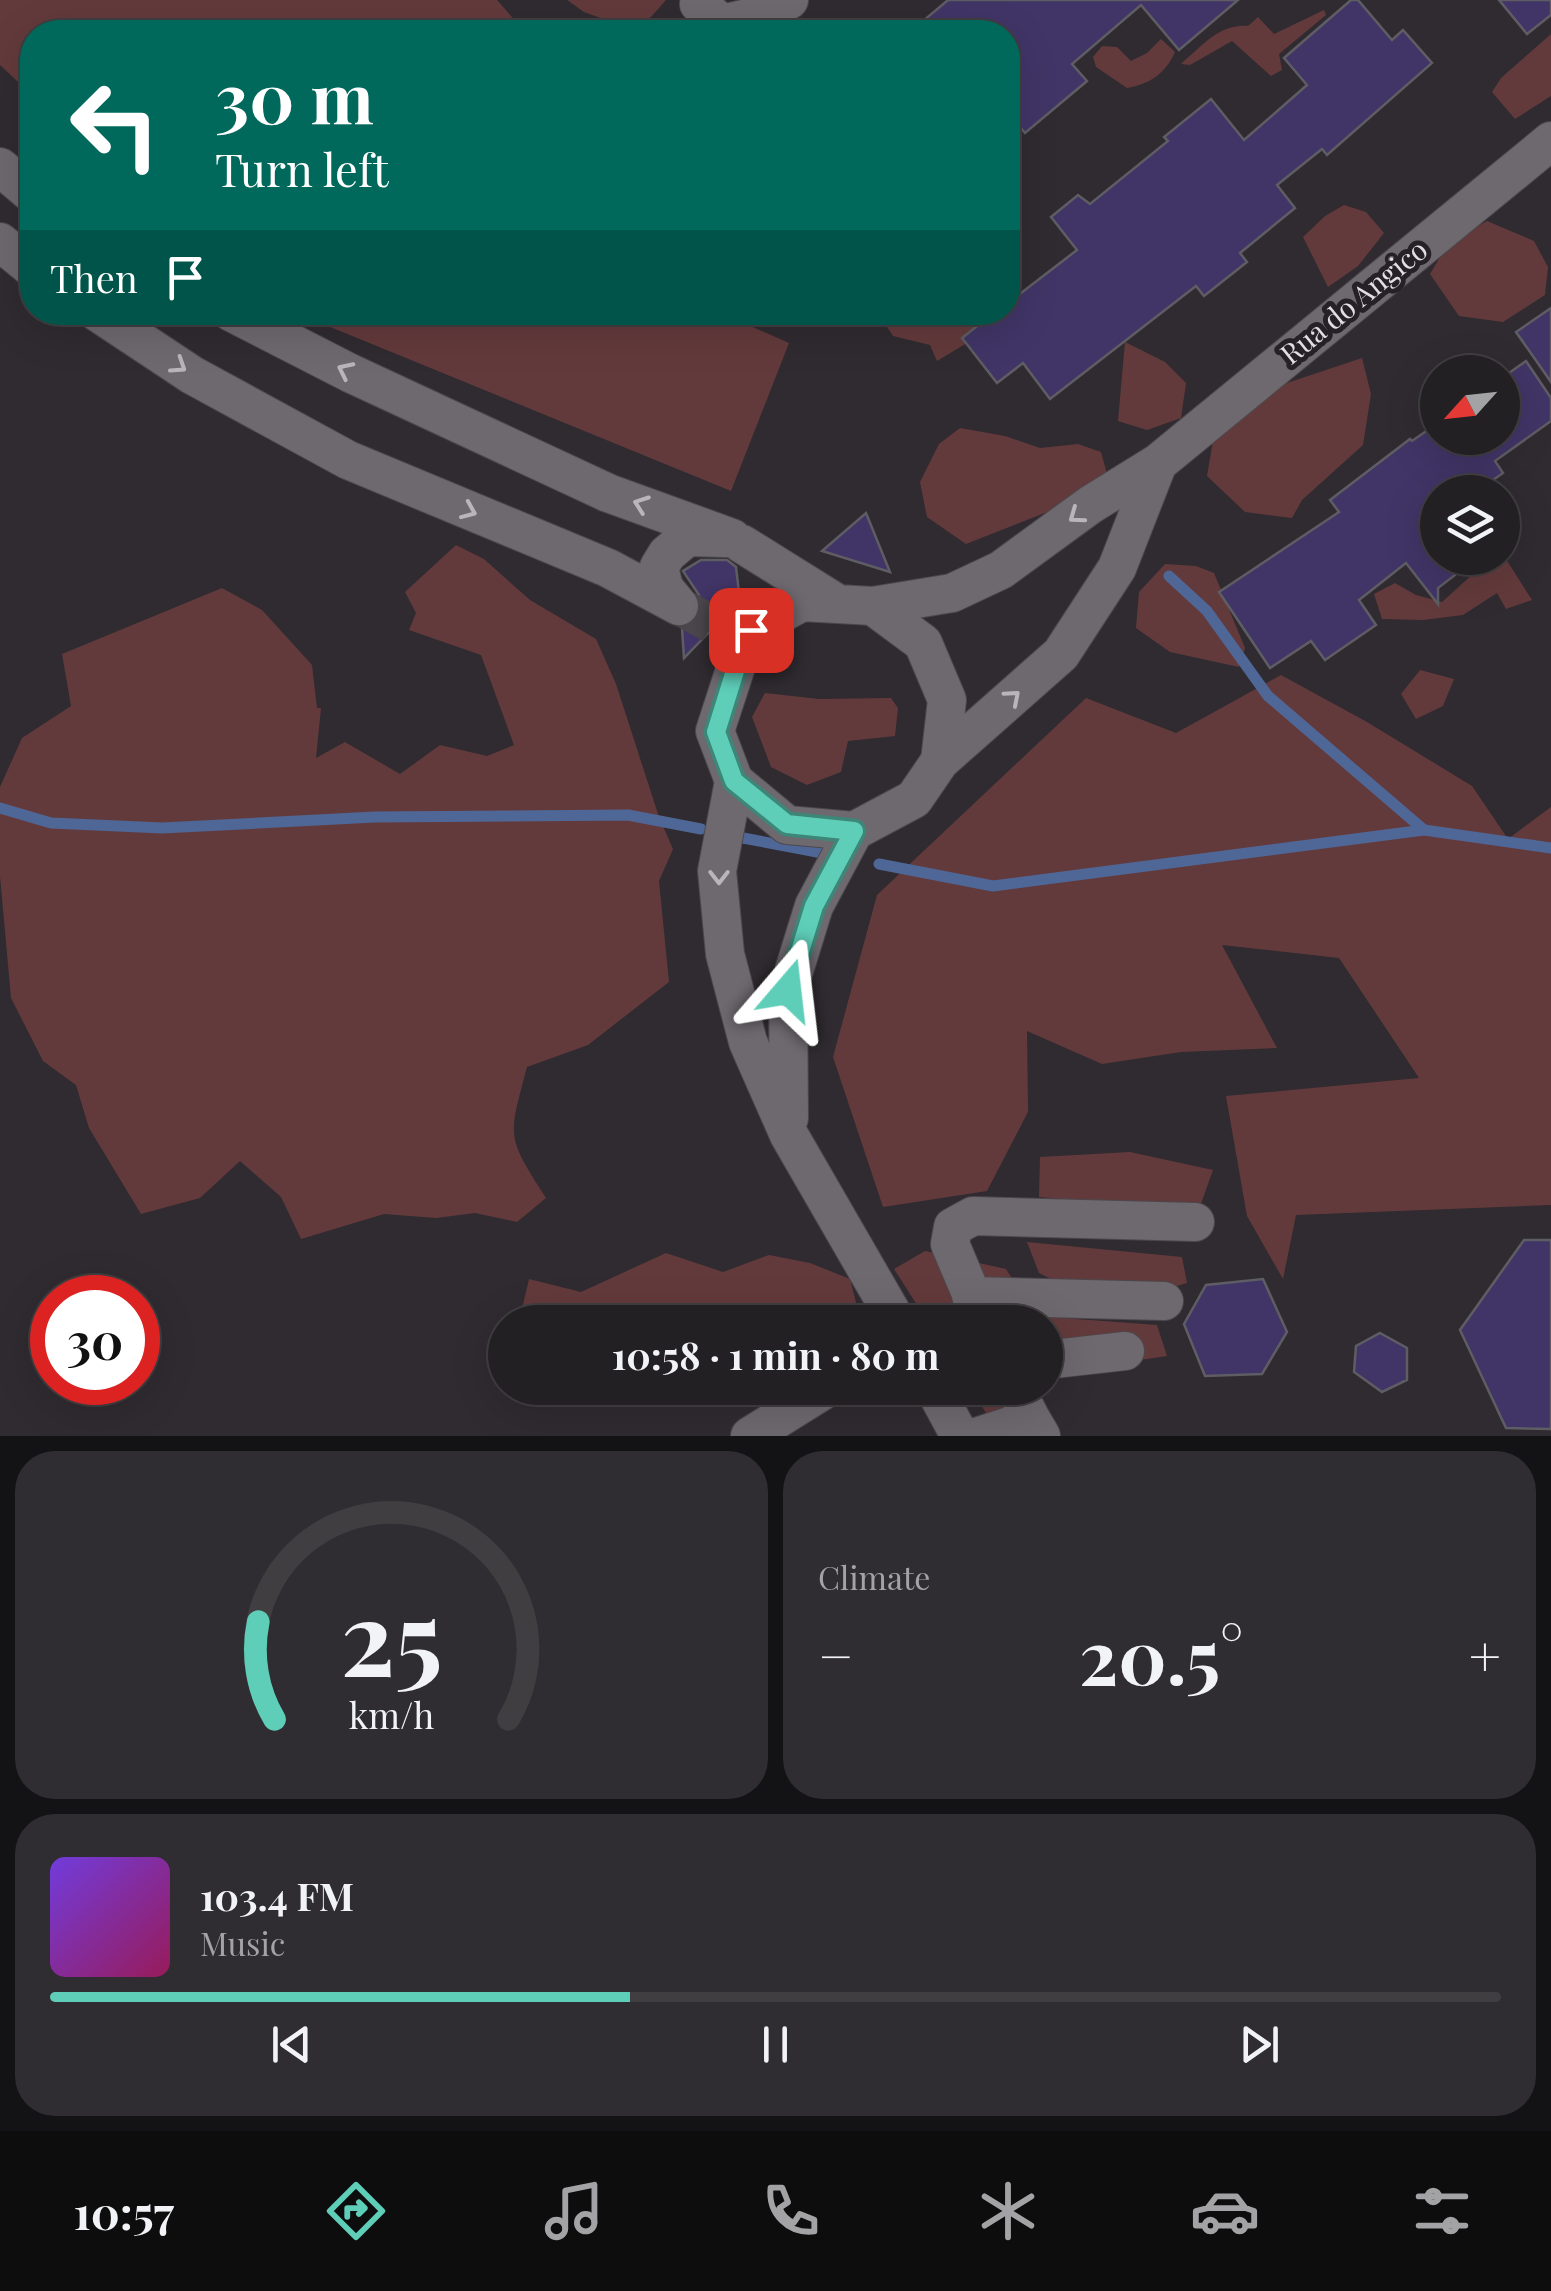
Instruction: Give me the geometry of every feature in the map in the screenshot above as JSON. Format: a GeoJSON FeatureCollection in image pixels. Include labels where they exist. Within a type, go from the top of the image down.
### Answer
{"type":"FeatureCollection","features":[{"type":"Feature","properties":{"kind":"street"},"geometry":{"type":"LineString","coordinates":[[700,0],[699,4],[717,20]]}},
{"type":"Feature","properties":{"kind":"street"},"geometry":{"type":"LineString","coordinates":[[742,20],[761,16],[789,0]]}},
{"type":"Feature","properties":{"kind":"street","name":"Rua do Angico"},"geometry":{"type":"LineString","coordinates":[[855,605],[952,593],[1000,570],[1090,505],[1158,464],[1551,142]]}},
{"type":"Feature","properties":{"kind":"street"},"geometry":{"type":"LineString","coordinates":[[0,166],[20,184]]}},
{"type":"Feature","properties":{"kind":"street"},"geometry":{"type":"LineString","coordinates":[[0,242],[20,258]]}},
{"type":"Feature","properties":{"kind":"street"},"geometry":{"type":"LineString","coordinates":[[117,325],[192,375],[348,460],[608,568],[680,606],[664,588],[659,567],[666,554],[687,537],[737,541]]}},
{"type":"Feature","properties":{"kind":"street"},"geometry":{"type":"LineString","coordinates":[[256,325],[608,493],[737,541],[923,643],[947,700],[940,761],[914,799],[854,831],[814,906],[788,990],[789,1135]]}},
{"type":"Feature","properties":{"kind":"street","name":"Rua do Angico"},"geometry":{"type":"LineString","coordinates":[[940,761],[1062,654],[1117,568],[1158,464]]}},
{"type":"Feature","properties":{"kind":"street"},"geometry":{"type":"LineString","coordinates":[[854,831],[787,824],[734,781],[716,732],[729,634],[751,630],[802,602],[855,605]]}},
{"type":"Feature","properties":{"kind":"street"},"geometry":{"type":"LineString","coordinates":[[734,781],[717,871],[725,954],[748,1042],[789,1135],[888,1305]]}},
{"type":"Feature","properties":{"kind":"street"},"geometry":{"type":"LineString","coordinates":[[975,1305],[950,1244],[953,1227],[973,1216],[1194,1222]]}},
{"type":"Feature","properties":{"kind":"street"},"geometry":{"type":"LineString","coordinates":[[1063,1305],[1164,1301]]}},
{"type":"Feature","properties":{"kind":"street"},"geometry":{"type":"LineString","coordinates":[[1063,1358],[1125,1351]]}},
{"type":"Feature","properties":{"kind":"street"},"geometry":{"type":"LineString","coordinates":[[750,1436],[800,1405]]}},
{"type":"Feature","properties":{"kind":"street"},"geometry":{"type":"LineString","coordinates":[[943,1405],[960,1436]]}},
{"type":"Feature","properties":{"kind":"street"},"geometry":{"type":"LineString","coordinates":[[979,1436],[1029,1414]]}},
{"type":"Feature","properties":{"kind":"shaded area"},"geometry":{"type":"Polygon","coordinates":[[[0,0],[497,0],[514,20],[20,20],[20,84],[0,65],[0,0]]]}},
{"type":"Feature","properties":{"kind":"shaded area"},"geometry":{"type":"Polygon","coordinates":[[[567,0],[666,0],[646,20],[606,20],[567,0]]]}},
{"type":"Feature","properties":{"kind":"shaded area"},"geometry":{"type":"Polygon","coordinates":[[[1324,10],[1326,15],[1279,54],[1282,70],[1271,76],[1232,41],[1190,65],[1181,64],[1220,32],[1248,26],[1258,17],[1274,34],[1324,10]]]}},
{"type":"Feature","properties":{"kind":"shaded area"},"geometry":{"type":"Polygon","coordinates":[[[1551,34],[1551,96],[1515,119],[1492,92],[1501,78],[1551,34]]]}},
{"type":"Feature","properties":{"kind":"shaded area"},"geometry":{"type":"Polygon","coordinates":[[[1161,39],[1175,52],[1156,77],[1143,84],[1127,88],[1096,67],[1093,57],[1102,46],[1117,47],[1131,61],[1147,53],[1161,39]]]}},
{"type":"Feature","properties":{"kind":"shaded area"},"geometry":{"type":"Polygon","coordinates":[[[1344,205],[1366,212],[1384,233],[1358,266],[1328,287],[1303,237],[1325,216],[1344,205]]]}},
{"type":"Feature","properties":{"kind":"shaded area"},"geometry":{"type":"Polygon","coordinates":[[[1487,221],[1534,241],[1548,267],[1545,295],[1503,322],[1459,316],[1430,274],[1448,244],[1487,221]]]}},
{"type":"Feature","properties":{"kind":"shaded area"},"geometry":{"type":"Polygon","coordinates":[[[325,325],[748,325],[789,343],[731,491],[325,325]]]}},
{"type":"Feature","properties":{"kind":"shaded area"},"geometry":{"type":"Polygon","coordinates":[[[886,325],[979,325],[982,334],[937,361],[930,345],[893,336],[886,325]]]}},
{"type":"Feature","properties":{"kind":"shaded area"},"geometry":{"type":"Polygon","coordinates":[[[1125,342],[1165,362],[1186,383],[1181,418],[1147,430],[1118,421],[1125,342]]]}},
{"type":"Feature","properties":{"kind":"shaded area"},"geometry":{"type":"Polygon","coordinates":[[[1362,358],[1371,394],[1363,445],[1302,500],[1292,518],[1245,512],[1207,476],[1214,435],[1287,383],[1362,358]]]}},
{"type":"Feature","properties":{"kind":"shaded area"},"geometry":{"type":"Polygon","coordinates":[[[960,428],[1005,436],[1040,448],[1078,444],[1101,452],[1107,474],[1055,509],[966,544],[927,517],[920,482],[939,444],[960,428]]]}},
{"type":"Feature","properties":{"kind":"shaded area"},"geometry":{"type":"Polygon","coordinates":[[[456,545],[484,559],[530,600],[596,639],[616,684],[673,849],[659,881],[669,982],[588,1045],[527,1067],[516,1109],[514,1136],[523,1161],[546,1198],[517,1222],[475,1213],[436,1218],[384,1214],[301,1239],[281,1197],[240,1161],[200,1198],[141,1214],[89,1128],[76,1085],[43,1061],[11,998],[0,876],[0,787],[22,738],[71,706],[62,654],[222,588],[262,610],[312,665],[317,708],[321,708],[316,758],[345,742],[400,774],[440,745],[487,756],[514,745],[481,655],[409,630],[416,613],[405,592],[456,545]]]}},
{"type":"Feature","properties":{"kind":"shaded area"},"geometry":{"type":"Polygon","coordinates":[[[1165,564],[1196,566],[1214,573],[1245,648],[1239,667],[1170,652],[1136,628],[1139,592],[1165,564]]]}},
{"type":"Feature","properties":{"kind":"shaded area"},"geometry":{"type":"Polygon","coordinates":[[[1472,575],[1516,575],[1532,600],[1506,609],[1497,593],[1463,615],[1423,620],[1382,619],[1374,594],[1395,583],[1416,595],[1442,602],[1472,575]]]}},
{"type":"Feature","properties":{"kind":"shaded area"},"geometry":{"type":"Polygon","coordinates":[[[1420,670],[1454,679],[1443,706],[1416,719],[1401,694],[1420,670]]]}},
{"type":"Feature","properties":{"kind":"shaded area"},"geometry":{"type":"Polygon","coordinates":[[[1281,675],[1472,786],[1508,839],[1551,807],[1551,1205],[1296,1215],[1283,1279],[1247,1216],[1226,1096],[1419,1078],[1339,958],[1222,945],[1277,1048],[1181,1052],[1102,1064],[1027,1031],[1028,1112],[987,1191],[883,1207],[833,1057],[877,895],[1086,698],[1176,733],[1281,675]]]}},
{"type":"Feature","properties":{"kind":"shaded area"},"geometry":{"type":"Polygon","coordinates":[[[765,693],[819,699],[891,698],[898,708],[895,736],[848,741],[841,772],[807,785],[771,767],[752,717],[765,693]]]}},
{"type":"Feature","properties":{"kind":"shaded area"},"geometry":{"type":"Polygon","coordinates":[[[1130,1152],[1213,1170],[1198,1212],[1039,1197],[1040,1157],[1130,1152]]]}},
{"type":"Feature","properties":{"kind":"shaded area"},"geometry":{"type":"Polygon","coordinates":[[[1027,1242],[1182,1257],[1187,1283],[1156,1292],[1089,1298],[1039,1273],[1027,1242]]]}},
{"type":"Feature","properties":{"kind":"shaded area"},"geometry":{"type":"Polygon","coordinates":[[[925,1251],[1006,1269],[1029,1305],[917,1305],[894,1269],[925,1251]]]}},
{"type":"Feature","properties":{"kind":"shaded area"},"geometry":{"type":"Polygon","coordinates":[[[666,1253],[723,1272],[769,1255],[810,1263],[850,1279],[857,1305],[523,1305],[529,1279],[581,1292],[666,1253]]]}},
{"type":"Feature","properties":{"kind":"shaded area"},"geometry":{"type":"Polygon","coordinates":[[[1063,1318],[1157,1325],[1167,1356],[1063,1372],[1063,1318]]]}},
{"type":"Feature","properties":{"kind":"shaded area"},"geometry":{"type":"Polygon","coordinates":[[[981,1405],[1025,1405],[1010,1411],[988,1416],[981,1405]]]}},
{"type":"Feature","properties":{"kind":"building"},"geometry":{"type":"Polygon","coordinates":[[[948,0],[1238,0],[1179,50],[1141,5],[1072,64],[1087,81],[1025,133],[1020,127],[1020,20],[924,20],[948,0]]]}},
{"type":"Feature","properties":{"kind":"building"},"geometry":{"type":"Polygon","coordinates":[[[1351,0],[1358,0],[1392,40],[1403,30],[1432,63],[1327,155],[1322,149],[1277,185],[1295,208],[1240,253],[1247,262],[1204,296],[1196,286],[1050,399],[1023,363],[997,383],[962,338],[978,325],[1020,325],[1020,294],[1077,250],[1051,217],[1078,195],[1090,204],[1168,141],[1164,137],[1211,99],[1244,140],[1307,85],[1284,58],[1351,0]]]}},
{"type":"Feature","properties":{"kind":"building"},"geometry":{"type":"Polygon","coordinates":[[[1499,0],[1551,0],[1551,15],[1527,34],[1499,0]]]}},
{"type":"Feature","properties":{"kind":"building"},"geometry":{"type":"Polygon","coordinates":[[[1551,308],[1551,382],[1516,332],[1551,308]]]}},
{"type":"Feature","properties":{"kind":"building"},"geometry":{"type":"Polygon","coordinates":[[[1526,361],[1551,398],[1551,421],[1520,443],[1520,365],[1526,361]]]}},
{"type":"Feature","properties":{"kind":"building"},"geometry":{"type":"Polygon","coordinates":[[[1420,435],[1420,455],[1503,455],[1495,461],[1503,473],[1500,475],[1420,475],[1420,575],[1455,575],[1438,588],[1438,604],[1406,563],[1359,600],[1376,625],[1325,660],[1311,641],[1270,668],[1219,592],[1339,512],[1330,500],[1420,435]]]}},
{"type":"Feature","properties":{"kind":"building"},"geometry":{"type":"Polygon","coordinates":[[[866,513],[890,572],[822,551],[866,513]]]}},
{"type":"Feature","properties":{"kind":"building"},"geometry":{"type":"Polygon","coordinates":[[[701,560],[727,560],[736,567],[741,610],[715,626],[684,658],[682,628],[694,623],[701,606],[699,595],[683,571],[701,560]]]}},
{"type":"Feature","properties":{"kind":"building"},"geometry":{"type":"Polygon","coordinates":[[[1524,1240],[1551,1240],[1551,1429],[1506,1428],[1460,1330],[1524,1240]]]}},
{"type":"Feature","properties":{"kind":"building"},"geometry":{"type":"Polygon","coordinates":[[[1263,1279],[1287,1332],[1262,1374],[1205,1376],[1184,1324],[1206,1285],[1263,1279]]]}},
{"type":"Feature","properties":{"kind":"building"},"geometry":{"type":"Polygon","coordinates":[[[1380,1333],[1407,1348],[1407,1380],[1382,1392],[1354,1372],[1356,1346],[1380,1333]]]}},
{"type":"Feature","properties":{"kind":"waterway"},"geometry":{"type":"LineString","coordinates":[[1169,576],[1207,611],[1268,696],[1424,830]]}},
{"type":"Feature","properties":{"kind":"waterway"},"geometry":{"type":"LineString","coordinates":[[0,808],[51,823],[162,828],[375,817],[628,815],[701,829]]}},
{"type":"Feature","properties":{"kind":"waterway"},"geometry":{"type":"LineString","coordinates":[[879,864],[993,886],[1424,830],[1551,848]]}},
{"type":"Feature","properties":{"kind":"waterway"},"geometry":{"type":"LineString","coordinates":[[743,838],[833,855]]}},
{"type":"Feature","properties":{"kind":"tunnel"},"geometry":{"type":"LineString","coordinates":[[679,606],[715,626]]}},
{"type":"Feature","properties":{"kind":"route"},"geometry":{"type":"LineString","coordinates":[[751,630],[716,732],[734,781],[787,824],[854,831],[814,906],[788,990]]}}]}
